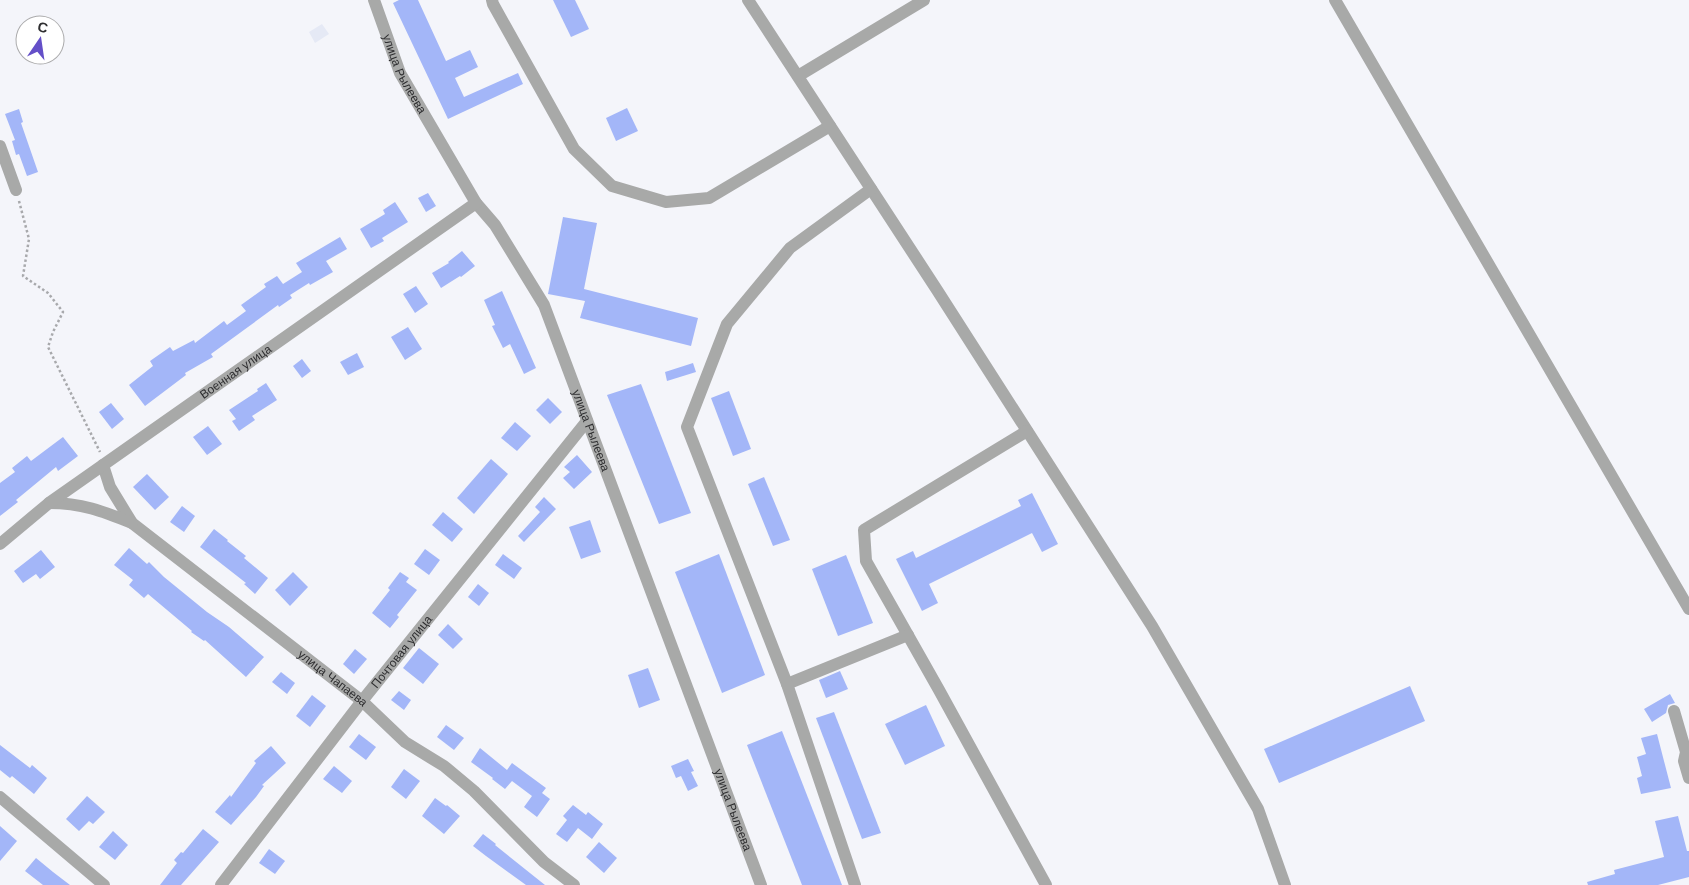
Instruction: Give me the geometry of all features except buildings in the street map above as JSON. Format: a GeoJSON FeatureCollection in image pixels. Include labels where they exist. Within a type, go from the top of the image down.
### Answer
{"type":"FeatureCollection","features":[{"type":"Feature","properties":{"kind":"street","name":"улица Рылеева"},"geometry":{"type":"LineString","coordinates":[[374,0],[400,73],[476,204],[495,225],[544,306],[761,885]]}},
{"type":"Feature","properties":{"kind":"street"},"geometry":{"type":"LineString","coordinates":[[492,0],[574,149],[612,186],[666,202],[709,198],[830,126]]}},
{"type":"Feature","properties":{"kind":"street"},"geometry":{"type":"LineString","coordinates":[[748,0],[1152,626],[1258,809],[1285,885]]}},
{"type":"Feature","properties":{"kind":"street"},"geometry":{"type":"LineString","coordinates":[[798,76],[924,0]]}},
{"type":"Feature","properties":{"kind":"street"},"geometry":{"type":"LineString","coordinates":[[1335,0],[1689,609]]}},
{"type":"Feature","properties":{"kind":"street"},"geometry":{"type":"LineString","coordinates":[[0,146],[16,190]]}},
{"type":"Feature","properties":{"kind":"street"},"geometry":{"type":"LineString","coordinates":[[855,885],[787,684],[687,427],[727,324],[790,248],[871,189]]}},
{"type":"Feature","properties":{"kind":"street","name":"Военная улица"},"geometry":{"type":"LineString","coordinates":[[0,544],[49,503],[476,204]]}},
{"type":"Feature","properties":{"kind":"street","name":"Почтовая улица"},"geometry":{"type":"LineString","coordinates":[[221,885],[362,701],[587,421]]}},
{"type":"Feature","properties":{"kind":"street"},"geometry":{"type":"LineString","coordinates":[[1027,431],[864,530],[866,561],[1046,885]]}},
{"type":"Feature","properties":{"kind":"street","name":"улица Чапаева"},"geometry":{"type":"LineString","coordinates":[[103,465],[110,487],[132,523],[362,701],[405,742],[444,766],[474,791],[544,862],[574,885]]}},
{"type":"Feature","properties":{"kind":"street"},"geometry":{"type":"LineString","coordinates":[[49,503],[63,503],[93,508],[132,523]]}},
{"type":"Feature","properties":{"kind":"street"},"geometry":{"type":"LineString","coordinates":[[787,684],[908,636]]}},
{"type":"Feature","properties":{"kind":"street"},"geometry":{"type":"LineString","coordinates":[[1674,712],[1686,739],[1686,760],[1689,778]]}},
{"type":"Feature","properties":{"kind":"street"},"geometry":{"type":"LineString","coordinates":[[0,797],[104,885]]}},
{"type":"Feature","properties":{"kind":"path"},"geometry":{"type":"LineString","coordinates":[[16,190],[29,239],[23,276],[48,293],[63,312],[48,347],[98,447],[103,465]]}},
{"type":"Feature","properties":{"kind":"shaded area"},"geometry":{"type":"Polygon","coordinates":[[[322,24],[329,34],[315,43],[309,32],[322,24]]]}}]}
